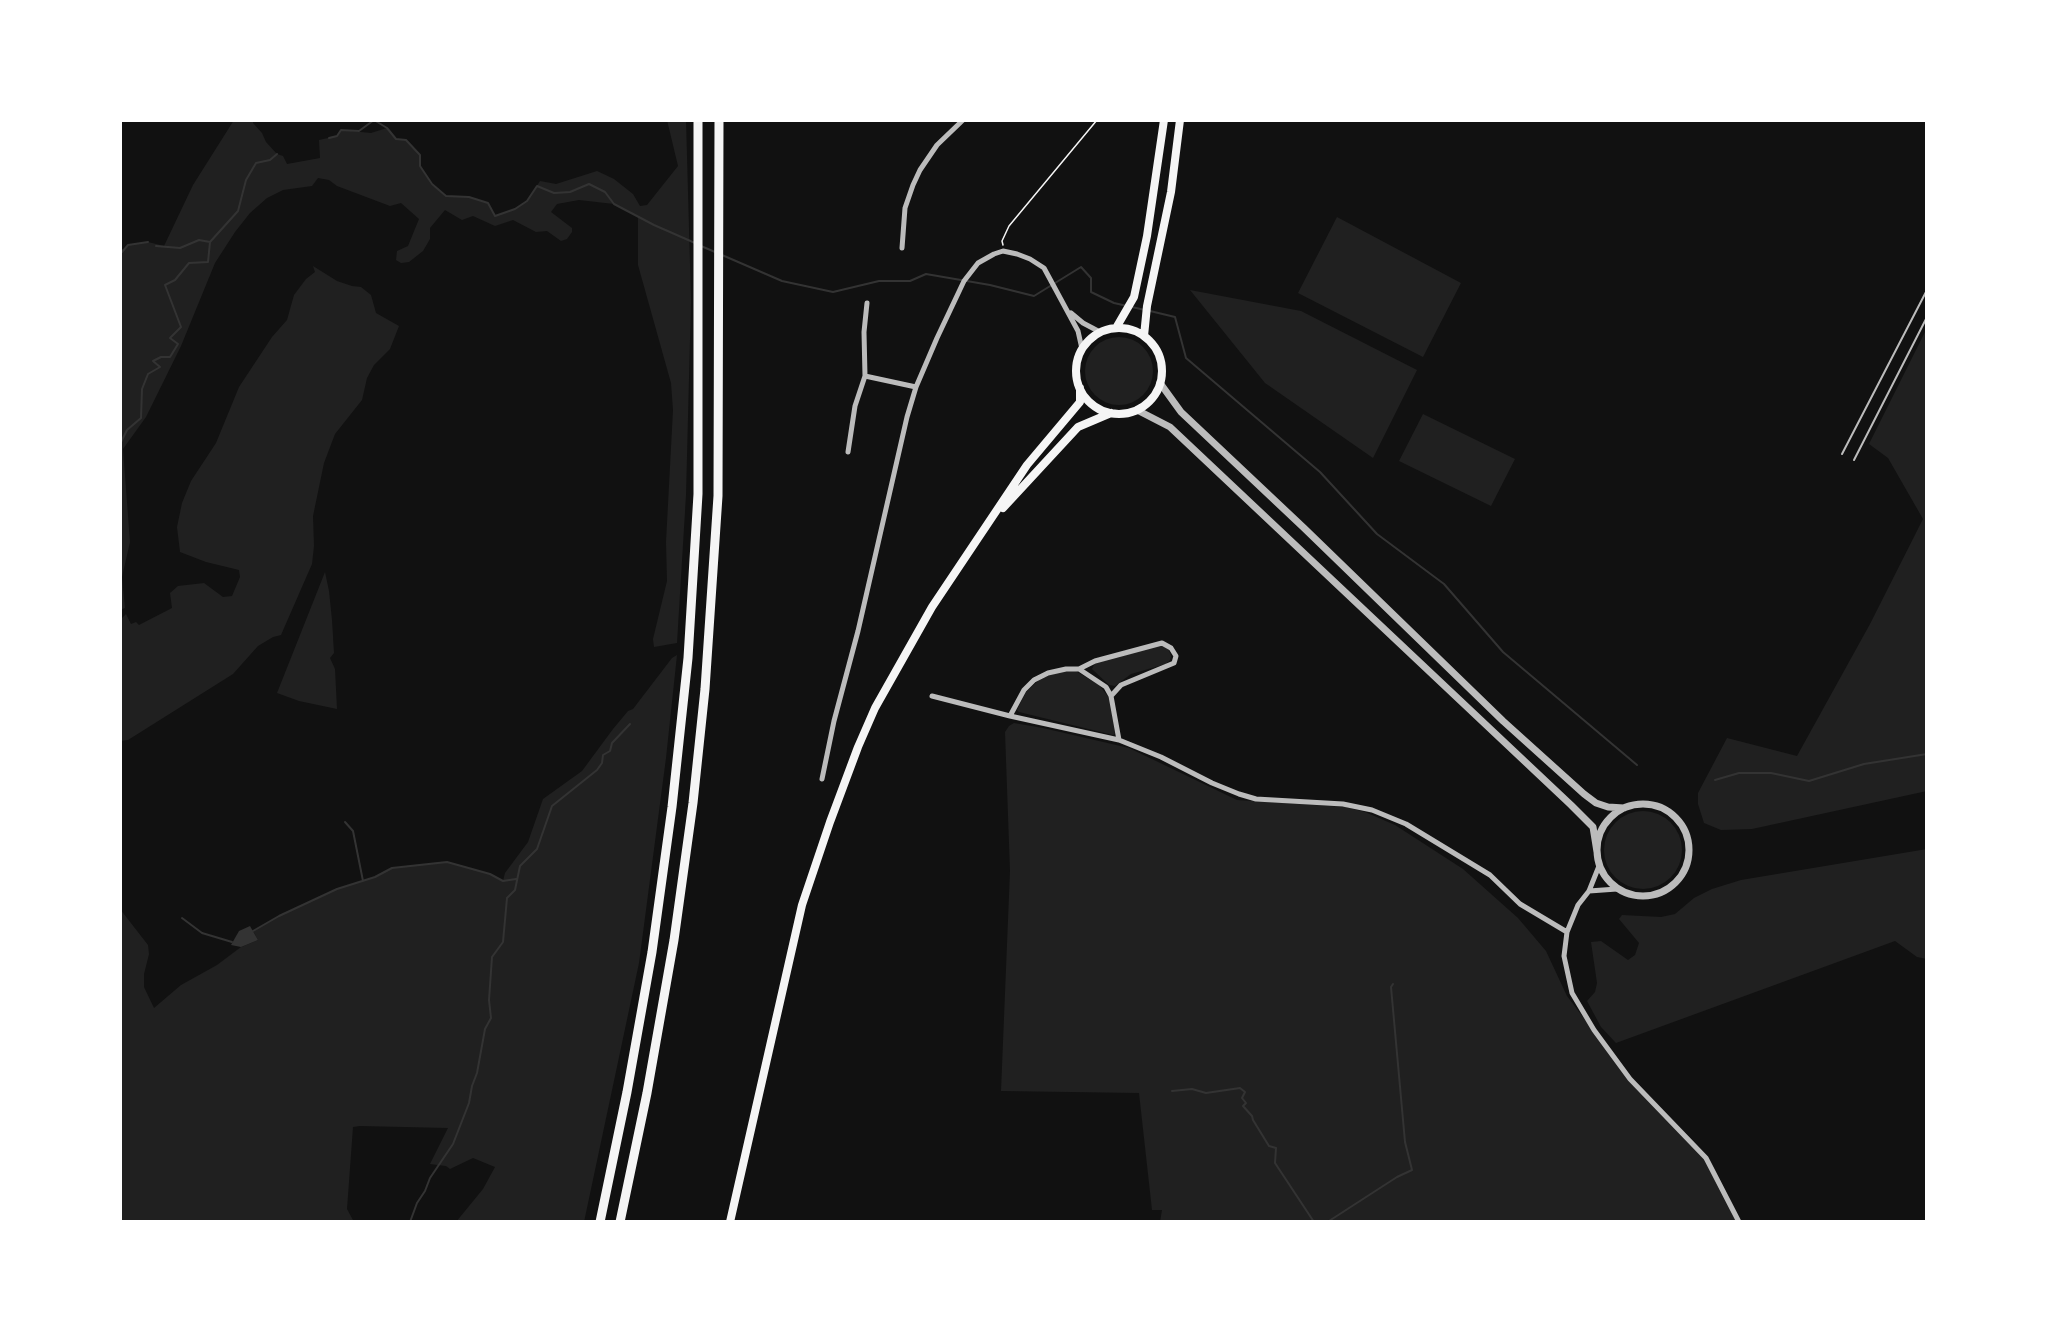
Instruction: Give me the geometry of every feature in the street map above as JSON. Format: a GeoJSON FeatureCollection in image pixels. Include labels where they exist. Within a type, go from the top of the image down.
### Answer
{"type":"FeatureCollection","features":[{"type":"Feature","properties":{"kind":"highway"},"geometry":{"type":"LineString","coordinates":[[600,1222],[627,1092],[654,940],[672,807],[688,653],[698,494],[698,120]]}},
{"type":"Feature","properties":{"kind":"highway"},"geometry":{"type":"LineString","coordinates":[[620,1222],[649,1083],[682,885],[693,803],[708,651],[718,496],[719,120]]}},
{"type":"Feature","properties":{"kind":"main road"},"geometry":{"type":"LineString","coordinates":[[1116,328],[1134,297],[1147,236],[1164,120]]}},
{"type":"Feature","properties":{"kind":"main road"},"geometry":{"type":"LineString","coordinates":[[1144,336],[1147,306],[1157,268],[1171,192],[1180,120]]}},
{"type":"Feature","properties":{"kind":"main road"},"geometry":{"type":"LineString","coordinates":[[730,1222],[802,905],[830,822],[875,708],[932,607],[984,527],[1027,465],[1080,402],[1080,388],[1076,375],[1077,362],[1089,339],[1100,332],[1116,328],[1131,329],[1144,336],[1155,346],[1161,360],[1160,383],[1151,399],[1137,410],[1112,413],[1078,427],[984,527]]}},
{"type":"Feature","properties":{"kind":"main road"},"geometry":{"type":"LineString","coordinates":[[1080,388],[1093,404],[1112,413]]}},
{"type":"Feature","properties":{"kind":"street"},"geometry":{"type":"LineString","coordinates":[[902,248],[905,208],[916,178],[937,146],[963,120]]}},
{"type":"Feature","properties":{"kind":"street"},"geometry":{"type":"LineString","coordinates":[[822,779],[906,421],[916,387],[958,293],[978,263],[1003,251],[1017,254],[1044,268],[1078,331],[1082,349]]}},
{"type":"Feature","properties":{"kind":"street"},"geometry":{"type":"LineString","coordinates":[[848,452],[855,406],[865,376],[864,332],[867,303]]}},
{"type":"Feature","properties":{"kind":"street"},"geometry":{"type":"LineString","coordinates":[[1067,310],[1083,323],[1100,332]]}},
{"type":"Feature","properties":{"kind":"street"},"geometry":{"type":"LineString","coordinates":[[865,376],[916,387]]}},
{"type":"Feature","properties":{"kind":"street"},"geometry":{"type":"LineString","coordinates":[[1160,383],[1181,412],[1338,560],[1503,721],[1596,803],[1608,807],[1624,808]]}},
{"type":"Feature","properties":{"kind":"street"},"geometry":{"type":"LineString","coordinates":[[1137,410],[1170,427],[1571,805],[1593,827],[1599,866],[1617,889],[1632,895],[1649,896],[1665,891],[1677,881],[1686,867],[1689,852],[1687,836],[1679,822],[1664,809],[1649,805],[1634,805],[1612,816],[1604,826],[1598,839],[1597,852]]}},
{"type":"Feature","properties":{"kind":"street"},"geometry":{"type":"LineString","coordinates":[[1010,716],[1024,690],[1034,680],[1048,673],[1079,669],[1095,661],[1162,643],[1171,648],[1176,656],[1174,663],[1121,686],[1111,696]]}},
{"type":"Feature","properties":{"kind":"street"},"geometry":{"type":"LineString","coordinates":[[1079,669],[1106,687],[1111,696],[1119,740]]}},
{"type":"Feature","properties":{"kind":"street"},"geometry":{"type":"LineString","coordinates":[[932,696],[1119,740],[1161,757],[1212,783],[1256,799],[1343,804],[1372,810],[1406,824],[1490,875],[1520,904],[1567,932]]}},
{"type":"Feature","properties":{"kind":"street"},"geometry":{"type":"LineString","coordinates":[[1599,866],[1589,891],[1578,906],[1567,932],[1564,956],[1572,993],[1594,1030],[1630,1079],[1706,1158],[1739,1222]]}},
{"type":"Feature","properties":{"kind":"street"},"geometry":{"type":"LineString","coordinates":[[1589,891],[1617,889]]}},
{"type":"Feature","properties":{"kind":"lane"},"geometry":{"type":"LineString","coordinates":[[1842,454],[1927,290]]}},
{"type":"Feature","properties":{"kind":"lane"},"geometry":{"type":"LineString","coordinates":[[1854,460],[1927,317]]}},
{"type":"Feature","properties":{"kind":"path"},"geometry":{"type":"LineString","coordinates":[[1003,251],[1002,241],[1009,226],[1097,120]]}},
{"type":"Feature","properties":{"kind":"shaded area"},"geometry":{"type":"Polygon","coordinates":[[[234,120],[253,120],[266,142],[277,154],[283,156],[287,164],[320,158],[319,140],[337,136],[341,130],[371,133],[387,128],[396,139],[406,140],[420,155],[420,166],[431,184],[446,196],[469,197],[488,203],[495,216],[515,209],[527,201],[540,181],[556,184],[597,171],[614,179],[633,194],[640,206],[647,205],[678,166],[667,120],[686,120],[691,300],[686,495],[677,643],[654,647],[653,639],[667,581],[666,542],[673,410],[671,383],[638,265],[638,217],[614,204],[579,200],[557,204],[551,212],[572,228],[567,239],[561,241],[547,231],[536,232],[513,220],[495,226],[473,216],[462,220],[445,210],[430,228],[430,239],[423,251],[409,262],[401,263],[396,260],[397,251],[408,246],[419,219],[401,203],[390,206],[337,186],[329,180],[318,178],[312,186],[283,190],[267,198],[250,213],[235,232],[215,263],[181,346],[146,417],[123,449],[130,542],[122,577],[125,608],[120,610],[120,249],[128,245],[148,242],[164,246],[193,185],[234,120]]]}},
{"type":"Feature","properties":{"kind":"shaded area"},"geometry":{"type":"Polygon","coordinates":[[[1337,217],[1461,283],[1423,357],[1298,293],[1337,217]]]}},
{"type":"Feature","properties":{"kind":"shaded area"},"geometry":{"type":"Polygon","coordinates":[[[313,266],[337,281],[361,287],[371,295],[376,313],[399,326],[390,349],[374,365],[367,378],[362,400],[335,434],[324,463],[313,516],[312,564],[281,635],[258,646],[233,674],[128,740],[120,741],[120,620],[126,614],[131,624],[136,622],[139,625],[172,608],[170,593],[178,586],[204,583],[223,597],[232,596],[240,577],[239,570],[206,562],[180,552],[177,527],[182,503],[191,481],[216,443],[239,387],[272,337],[287,320],[294,295],[306,279],[315,272],[313,266]]]}},
{"type":"Feature","properties":{"kind":"shaded area"},"geometry":{"type":"Polygon","coordinates":[[[1190,290],[1301,311],[1417,370],[1373,458],[1265,383],[1190,290]]]}},
{"type":"Feature","properties":{"kind":"shaded area"},"geometry":{"type":"Polygon","coordinates":[[[1927,328],[1927,791],[1752,829],[1721,830],[1704,823],[1698,804],[1698,793],[1727,738],[1797,756],[1870,624],[1923,519],[1888,458],[1869,444],[1927,328]]]}},
{"type":"Feature","properties":{"kind":"shaded area"},"geometry":{"type":"Polygon","coordinates":[[[1119,337],[1132,340],[1143,347],[1150,358],[1153,371],[1150,384],[1143,395],[1132,402],[1119,405],[1106,402],[1095,395],[1088,384],[1085,371],[1088,358],[1095,347],[1106,340],[1119,337]]]}},
{"type":"Feature","properties":{"kind":"shaded area"},"geometry":{"type":"Polygon","coordinates":[[[1423,414],[1515,459],[1491,506],[1399,461],[1423,414]]]}},
{"type":"Feature","properties":{"kind":"shaded area"},"geometry":{"type":"Polygon","coordinates":[[[325,572],[332,620],[334,653],[330,658],[335,669],[337,709],[299,701],[277,693],[325,572]]]}},
{"type":"Feature","properties":{"kind":"shaded area"},"geometry":{"type":"Polygon","coordinates":[[[1161,645],[1168,648],[1171,656],[1166,664],[1131,674],[1115,686],[1109,685],[1092,669],[1095,663],[1161,645]]]}},
{"type":"Feature","properties":{"kind":"shaded area"},"geometry":{"type":"Polygon","coordinates":[[[677,655],[639,963],[584,1222],[456,1222],[483,1189],[495,1167],[473,1158],[450,1169],[446,1166],[430,1164],[448,1128],[360,1126],[353,1127],[347,1209],[354,1222],[120,1222],[120,909],[148,945],[149,954],[144,974],[144,987],[154,1008],[181,985],[217,965],[241,947],[258,940],[253,931],[337,889],[375,877],[392,868],[447,862],[490,874],[503,881],[505,873],[528,842],[543,799],[582,771],[613,729],[628,711],[633,709],[672,658],[677,655]]]}},
{"type":"Feature","properties":{"kind":"shaded area"},"geometry":{"type":"Polygon","coordinates":[[[1074,670],[1099,685],[1110,699],[1115,734],[1017,710],[1026,692],[1041,678],[1074,670]]]}},
{"type":"Feature","properties":{"kind":"shaded area"},"geometry":{"type":"Polygon","coordinates":[[[1014,723],[1129,748],[1237,800],[1346,807],[1365,812],[1395,825],[1463,869],[1518,918],[1546,951],[1567,996],[1630,1079],[1706,1158],[1739,1222],[1160,1222],[1162,1210],[1152,1210],[1139,1093],[1001,1091],[1010,871],[1005,732],[1014,723]]]}},
{"type":"Feature","properties":{"kind":"shaded area"},"geometry":{"type":"Polygon","coordinates":[[[1643,811],[1658,814],[1671,822],[1679,835],[1682,850],[1679,865],[1671,878],[1658,886],[1643,889],[1628,886],[1615,878],[1607,865],[1604,850],[1607,835],[1615,822],[1628,814],[1643,811]]]}},
{"type":"Feature","properties":{"kind":"shaded area"},"geometry":{"type":"Polygon","coordinates":[[[1927,849],[1927,959],[1917,957],[1895,941],[1616,1043],[1601,1027],[1587,1001],[1595,992],[1597,983],[1591,942],[1601,941],[1628,960],[1635,955],[1639,943],[1619,919],[1622,915],[1661,917],[1675,914],[1694,898],[1712,889],[1741,880],[1927,849]]]}},
{"type":"Feature","properties":{"kind":"shaded area"},"geometry":{"type":"Polygon","coordinates":[[[250,926],[258,940],[241,947],[231,945],[239,931],[250,926]]]}},
{"type":"Feature","properties":{"kind":"waterway"},"geometry":{"type":"LineString","coordinates":[[329,138],[337,136],[341,130],[359,131],[374,120],[387,128],[396,139],[406,140],[420,155],[420,166],[432,184],[446,196],[469,197],[488,203],[495,216],[515,209],[527,201],[537,186],[554,193],[570,192],[589,184],[605,192],[614,204],[695,243]]}},
{"type":"Feature","properties":{"kind":"waterway"},"geometry":{"type":"LineString","coordinates":[[156,246],[180,248],[199,240],[210,242],[238,211],[246,180],[256,163],[270,160],[277,154]]}},
{"type":"Feature","properties":{"kind":"waterway"},"geometry":{"type":"LineString","coordinates":[[120,252],[128,245],[148,242]]}},
{"type":"Feature","properties":{"kind":"waterway"},"geometry":{"type":"LineString","coordinates":[[120,444],[127,430],[141,418],[142,389],[148,374],[160,367],[153,361],[161,357],[170,357],[178,344],[170,338],[181,327],[165,285],[175,280],[189,263],[208,262],[210,242]]}},
{"type":"Feature","properties":{"kind":"waterway"},"geometry":{"type":"LineString","coordinates":[[701,246],[715,252]]}},
{"type":"Feature","properties":{"kind":"waterway"},"geometry":{"type":"LineString","coordinates":[[722,255],[782,281],[833,292],[879,281],[910,281],[926,274],[990,285],[1034,296],[1081,267],[1091,278],[1091,292],[1114,303],[1145,310]]}},
{"type":"Feature","properties":{"kind":"waterway"},"geometry":{"type":"LineString","coordinates":[[1150,311],[1175,317],[1186,358],[1320,472],[1377,534],[1444,584],[1503,652],[1637,765]]}},
{"type":"Feature","properties":{"kind":"waterway"},"geometry":{"type":"LineString","coordinates":[[410,1222],[430,1178],[453,1144],[469,1103],[485,1029],[491,1018],[489,1000],[492,957],[503,942],[507,898],[515,890],[520,866],[537,849],[552,806],[597,770],[602,763],[603,755],[610,751],[612,743],[630,724]]}},
{"type":"Feature","properties":{"kind":"waterway"},"geometry":{"type":"LineString","coordinates":[[1715,780],[1739,773],[1771,773],[1809,781],[1864,764],[1927,754]]}},
{"type":"Feature","properties":{"kind":"waterway"},"geometry":{"type":"LineString","coordinates":[[345,822],[353,831],[363,881]]}},
{"type":"Feature","properties":{"kind":"waterway"},"geometry":{"type":"LineString","coordinates":[[253,931],[337,889],[375,877],[392,868],[447,862],[490,874],[503,881],[516,879]]}},
{"type":"Feature","properties":{"kind":"waterway"},"geometry":{"type":"LineString","coordinates":[[182,918],[202,933],[232,942]]}},
{"type":"Feature","properties":{"kind":"waterway"},"geometry":{"type":"LineString","coordinates":[[1329,1221],[1397,1177],[1412,1170],[1405,1142],[1391,987],[1393,984]]}},
{"type":"Feature","properties":{"kind":"waterway"},"geometry":{"type":"LineString","coordinates":[[1172,1091],[1192,1089],[1206,1093],[1240,1088],[1245,1092],[1242,1098],[1246,1103],[1243,1106],[1252,1116],[1269,1146],[1276,1148],[1275,1163],[1314,1222]]}}]}
